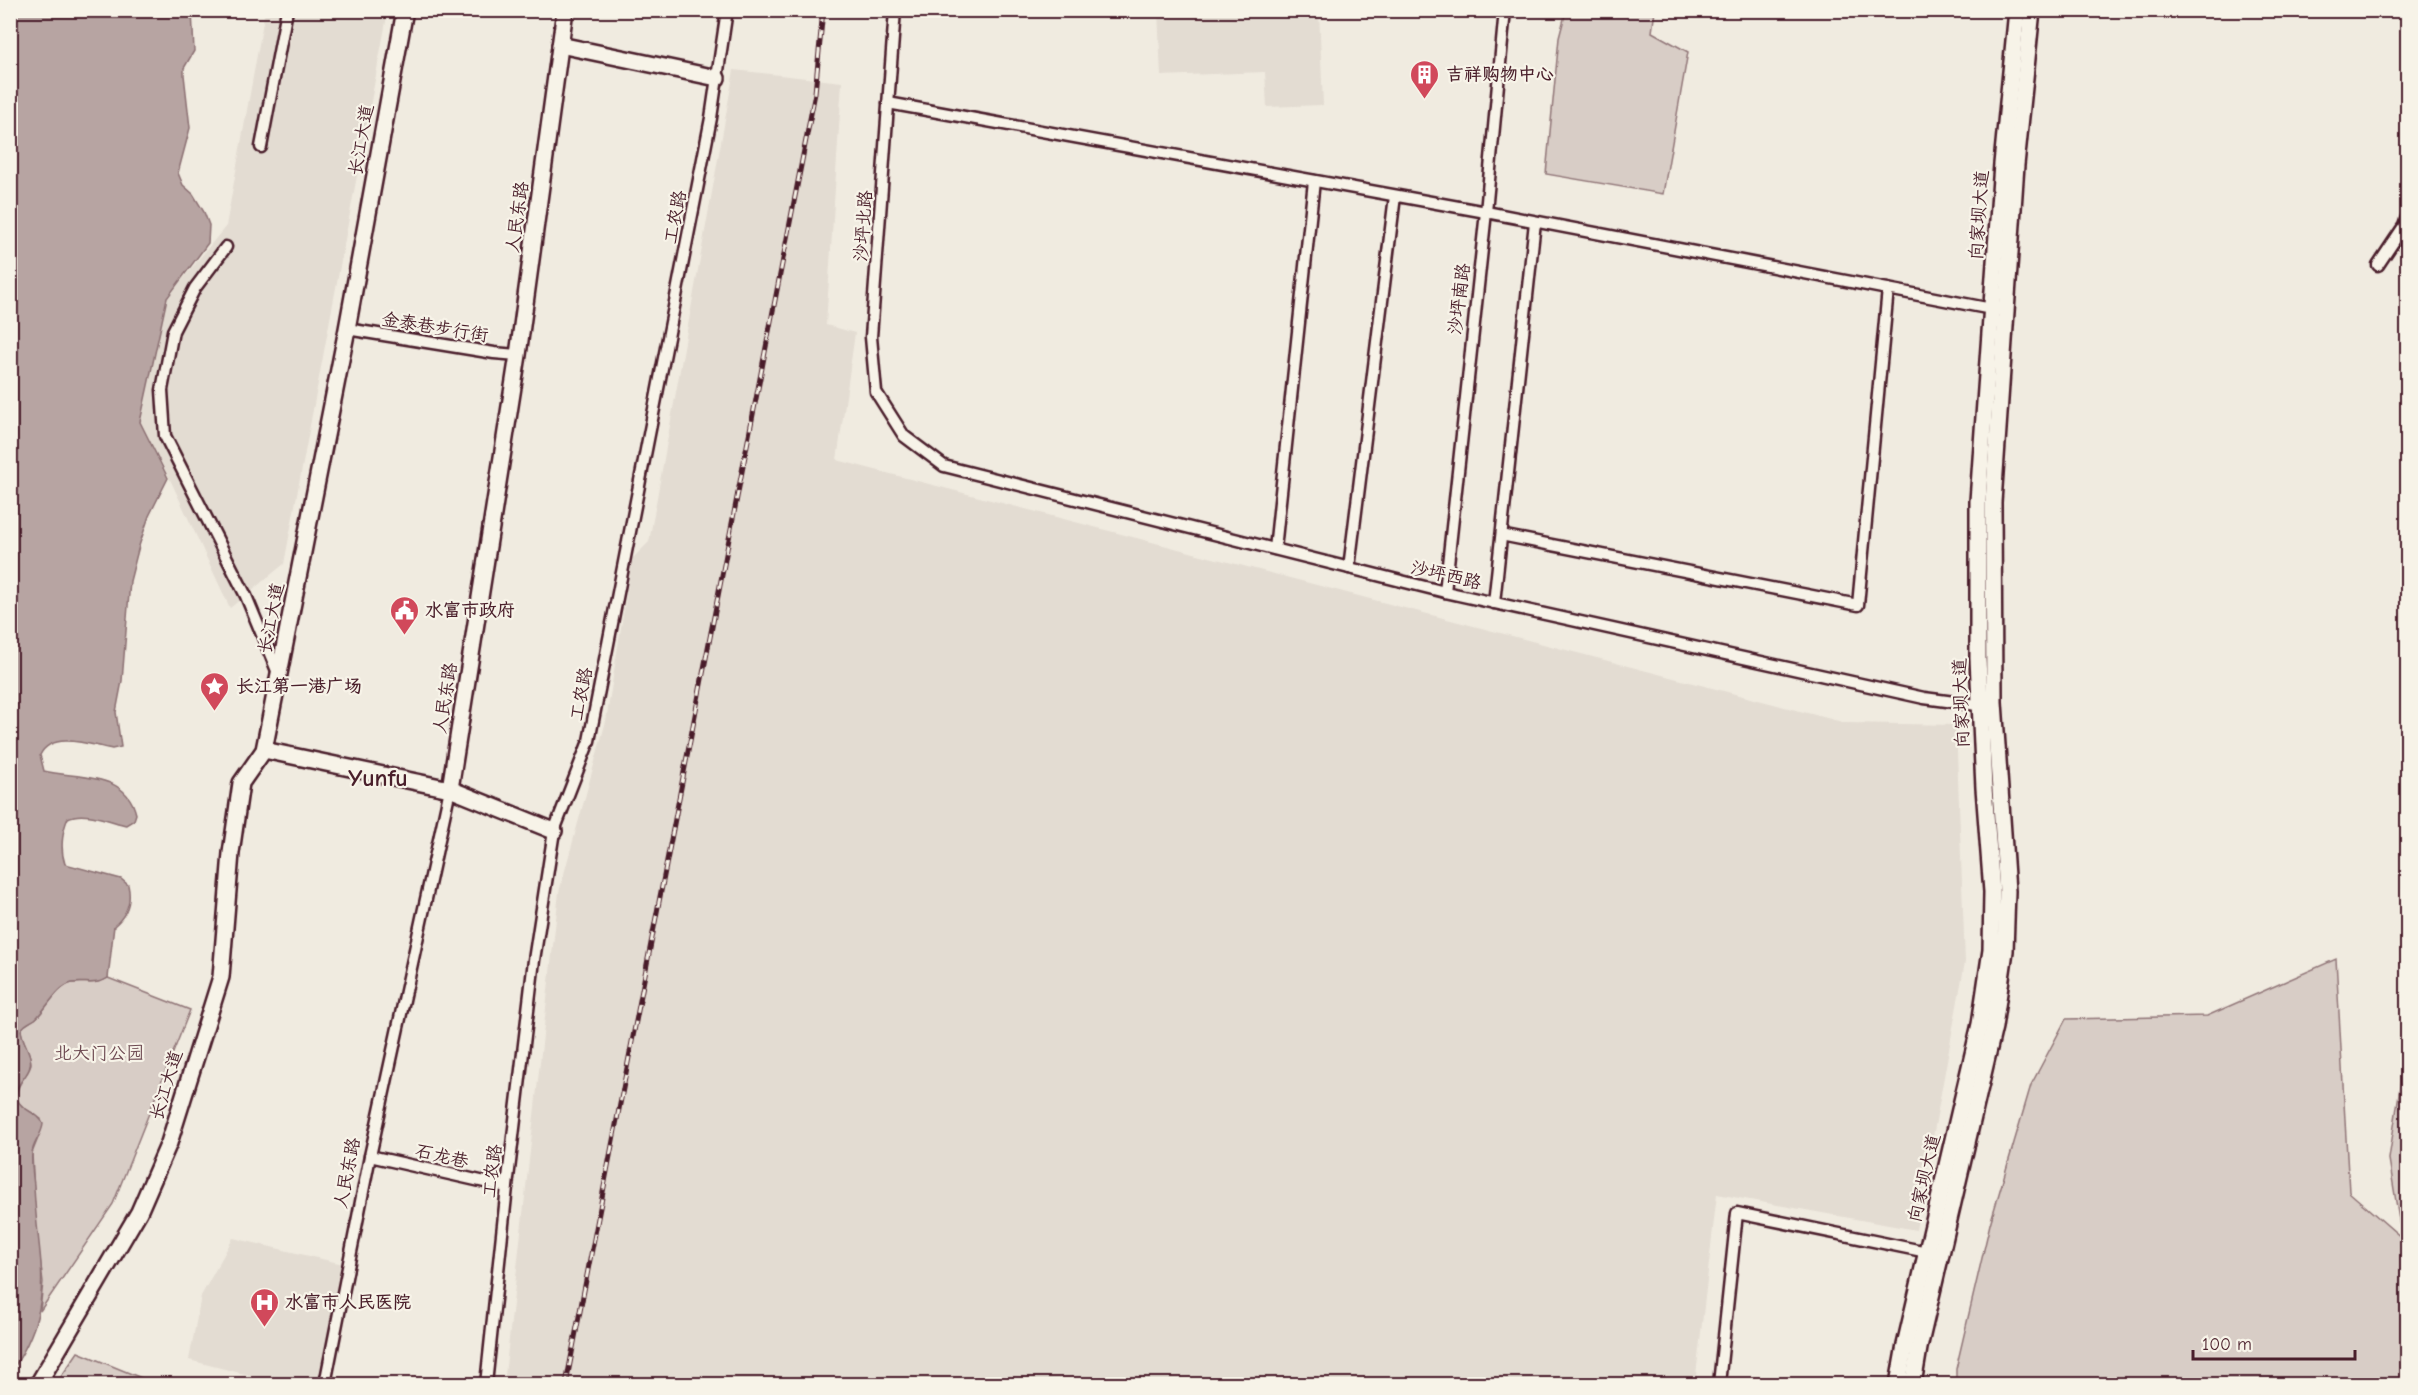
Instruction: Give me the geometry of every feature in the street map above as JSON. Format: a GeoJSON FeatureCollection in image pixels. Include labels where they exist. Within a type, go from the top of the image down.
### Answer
{"type":"FeatureCollection","features":[{"type":"Feature","properties":{"kind":"main road","name":"长江大道"},"geometry":{"type":"LineString","coordinates":[[38,1384],[139,1212],[169,1143],[220,977],[231,853],[241,783],[264,750],[280,676],[347,329],[405,10]]}},
{"type":"Feature","properties":{"kind":"main road","name":"人民东路"},"geometry":{"type":"LineString","coordinates":[[450,789],[518,355],[566,10]]}},
{"type":"Feature","properties":{"kind":"main road","name":"向家坝大道"},"geometry":{"type":"LineString","coordinates":[[1999,311],[2002,164],[2017,10]]}},
{"type":"Feature","properties":{"kind":"main road","name":"向家坝大道"},"geometry":{"type":"LineString","coordinates":[[1913,1384],[1934,1253],[1978,1034],[1989,963],[1992,892],[1983,788],[1987,706],[1978,501],[2032,10]]}},
{"type":"Feature","properties":{"kind":"main road"},"geometry":{"type":"LineString","coordinates":[[560,45],[717,78]]}},
{"type":"Feature","properties":{"kind":"main road"},"geometry":{"type":"LineString","coordinates":[[264,750],[450,789],[554,831]]}},
{"type":"Feature","properties":{"kind":"main road","name":"向家坝大道"},"geometry":{"type":"LineString","coordinates":[[1898,1384],[1905,1345],[1934,1253]]}},
{"type":"Feature","properties":{"kind":"street"},"geometry":{"type":"LineString","coordinates":[[261,147],[287,10]]}},
{"type":"Feature","properties":{"kind":"street","name":"工农路"},"geometry":{"type":"LineString","coordinates":[[486,1384],[534,960],[554,831],[589,741],[711,118],[727,10]]}},
{"type":"Feature","properties":{"kind":"street","name":"沙坪北路"},"geometry":{"type":"LineString","coordinates":[[895,10],[871,337],[876,392],[904,436]]}},
{"type":"Feature","properties":{"kind":"street","name":"沙坪南路"},"geometry":{"type":"LineString","coordinates":[[1445,592],[1486,212],[1505,10]]}},
{"type":"Feature","properties":{"kind":"street"},"geometry":{"type":"LineString","coordinates":[[888,103],[1486,212],[1999,311]]}},
{"type":"Feature","properties":{"kind":"street"},"geometry":{"type":"LineString","coordinates":[[1275,549],[1314,181]]}},
{"type":"Feature","properties":{"kind":"street"},"geometry":{"type":"LineString","coordinates":[[1349,568],[1395,196]]}},
{"type":"Feature","properties":{"kind":"street"},"geometry":{"type":"LineString","coordinates":[[2379,265],[2404,226],[2408,214]]}},
{"type":"Feature","properties":{"kind":"street"},"geometry":{"type":"LineString","coordinates":[[1494,603],[1535,222]]}},
{"type":"Feature","properties":{"kind":"street"},"geometry":{"type":"LineString","coordinates":[[226,247],[195,288],[173,331],[162,390],[165,436],[246,596],[280,676]]}},
{"type":"Feature","properties":{"kind":"street"},"geometry":{"type":"LineString","coordinates":[[1506,536],[1858,605],[1888,290]]}},
{"type":"Feature","properties":{"kind":"street","name":"金泰巷步行街"},"geometry":{"type":"LineString","coordinates":[[347,329],[518,355]]}},
{"type":"Feature","properties":{"kind":"street","name":"沙坪西路"},"geometry":{"type":"LineString","coordinates":[[904,436],[944,466],[1445,592],[1924,698],[1987,706]]}},
{"type":"Feature","properties":{"kind":"street","name":"人民东路"},"geometry":{"type":"LineString","coordinates":[[325,1384],[370,1156],[450,789]]}},
{"type":"Feature","properties":{"kind":"street","name":"石龙巷"},"geometry":{"type":"LineString","coordinates":[[370,1156],[507,1187]]}},
{"type":"Feature","properties":{"kind":"street"},"geometry":{"type":"LineString","coordinates":[[1719,1384],[1737,1213],[1934,1253]]}},
{"type":"Feature","properties":{"kind":"shaded area"},"geometry":{"type":"Polygon","coordinates":[[[11,10],[192,11],[194,51],[184,68],[190,128],[178,173],[183,185],[193,194],[204,212],[209,225],[208,243],[167,298],[140,422],[168,478],[149,516],[130,581],[122,681],[116,712],[121,747],[112,749],[63,741],[46,747],[40,755],[44,771],[99,779],[122,790],[131,800],[136,814],[134,820],[126,825],[96,817],[74,816],[68,818],[64,829],[62,847],[65,864],[121,879],[128,885],[129,903],[125,913],[114,926],[108,978],[99,982],[66,985],[35,1019],[21,1030],[31,1061],[29,1070],[18,1086],[17,1099],[43,1124],[32,1157],[42,1281],[35,1324],[26,1347],[11,1372],[11,10]]]}},
{"type":"Feature","properties":{"kind":"shaded area"},"geometry":{"type":"Polygon","coordinates":[[[265,11],[388,11],[284,564],[230,608],[168,475],[140,422],[167,298],[226,226],[265,11]]]}},
{"type":"Feature","properties":{"kind":"shaded area"},"geometry":{"type":"Polygon","coordinates":[[[1158,11],[1319,11],[1323,105],[1267,107],[1265,72],[1161,76],[1158,11]]]}},
{"type":"Feature","properties":{"kind":"shaded area"},"geometry":{"type":"Polygon","coordinates":[[[734,70],[842,82],[826,325],[855,333],[837,460],[1846,723],[1956,725],[1965,962],[1916,1230],[1717,1194],[1695,1384],[504,1384],[559,892],[606,721],[632,559],[649,542],[734,70]]]}},
{"type":"Feature","properties":{"kind":"shaded area","name":"水富市人民医院"},"geometry":{"type":"Polygon","coordinates":[[[233,1238],[347,1265],[321,1384],[284,1384],[189,1360],[201,1296],[233,1238]]]}},
{"type":"Feature","properties":{"kind":"green space"},"geometry":{"type":"Polygon","coordinates":[[[1566,11],[1655,11],[1652,32],[1688,52],[1663,194],[1546,174],[1559,38],[1566,11]]]}},
{"type":"Feature","properties":{"kind":"green space"},"geometry":{"type":"Polygon","coordinates":[[[2336,959],[2349,1192],[2402,1238],[2389,1159],[2407,1041],[2407,1384],[1956,1384],[1956,1369],[1990,1224],[2031,1085],[2066,1019],[2207,1016],[2336,959]]]}},
{"type":"Feature","properties":{"kind":"green space","name":"北大门公园"},"geometry":{"type":"Polygon","coordinates":[[[108,978],[190,1010],[113,1204],[40,1311],[43,1282],[35,1218],[32,1153],[38,1138],[41,1119],[18,1102],[17,1091],[31,1063],[21,1030],[39,1015],[66,985],[99,982],[108,978]]]}},
{"type":"Feature","properties":{"kind":"green space"},"geometry":{"type":"Polygon","coordinates":[[[78,1352],[156,1384],[56,1384],[78,1352]]]}},
{"type":"Feature","properties":{"kind":"railway"},"geometry":{"type":"LineString","coordinates":[[566,1384],[815,93],[823,10]]}},
{"type":"Feature","properties":{"kind":"place","name":"吉祥购物中心"},"geometry":{"type":"Point","coordinates":[1425,100]}},
{"type":"Feature","properties":{"kind":"place","name":"水富市政府"},"geometry":{"type":"Point","coordinates":[404,636]}},
{"type":"Feature","properties":{"kind":"place","name":"长江第一港广场"},"geometry":{"type":"Point","coordinates":[215,712]}},
{"type":"Feature","properties":{"kind":"place","name":"水富市人民医院"},"geometry":{"type":"Point","coordinates":[264,1328]}},
{"type":"Feature","properties":{"kind":"district","name":"Yunfu"},"geometry":{"type":"Point","coordinates":[378,778]}}]}
